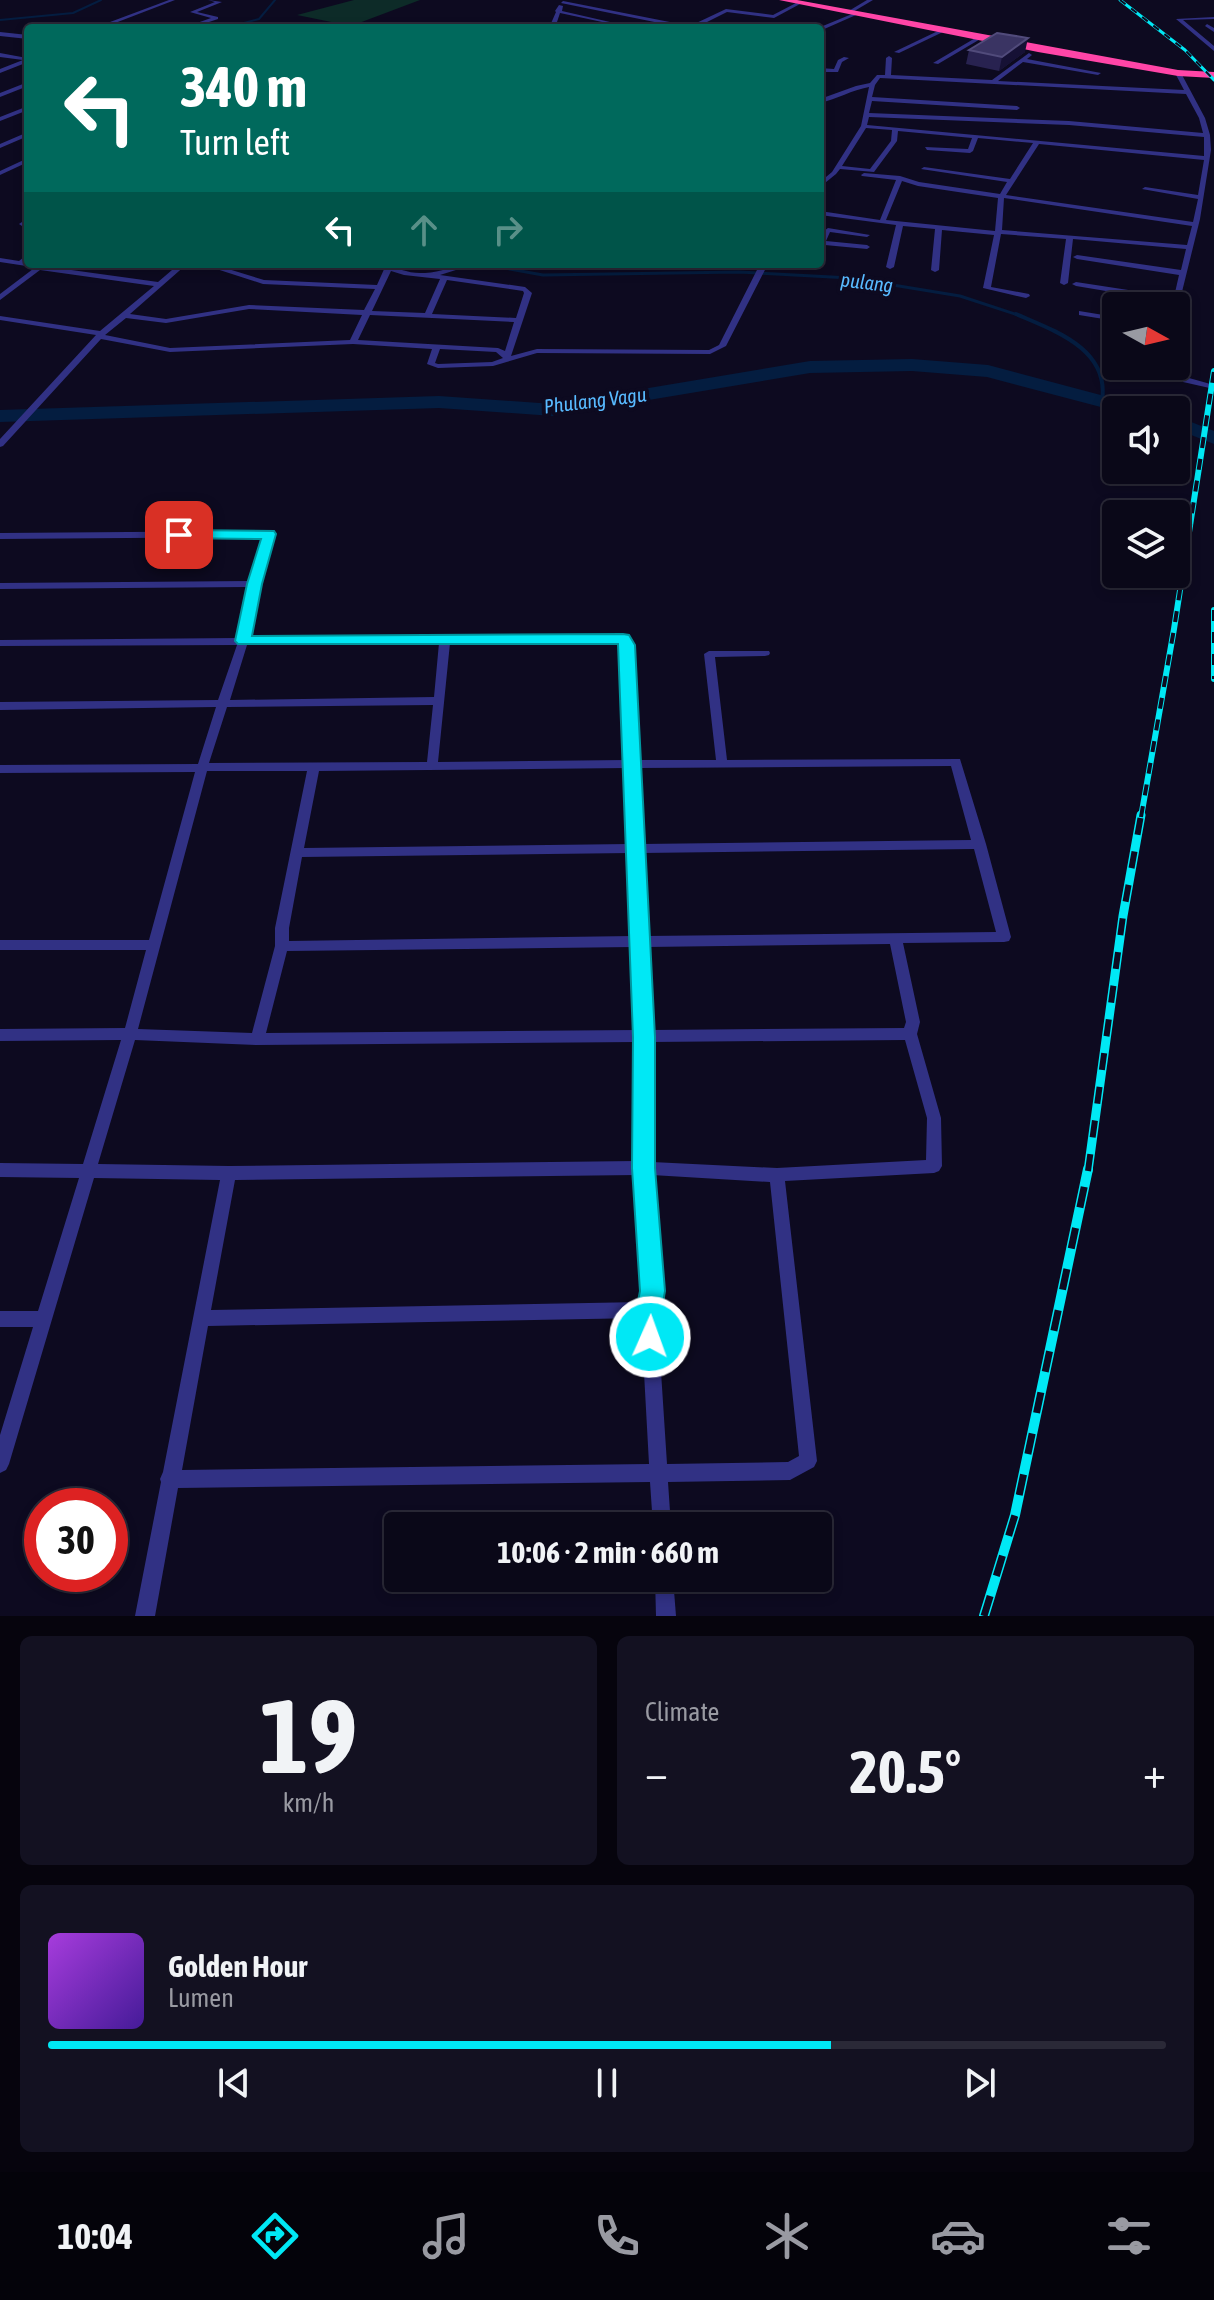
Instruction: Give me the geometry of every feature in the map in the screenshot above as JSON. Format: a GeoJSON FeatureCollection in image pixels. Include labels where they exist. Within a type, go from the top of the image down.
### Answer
{"type":"FeatureCollection","features":[{"type":"Feature","properties":{"kind":"highway"},"geometry":{"type":"LineString","coordinates":[[783,0],[1038,49],[1178,73],[1214,75]]}},
{"type":"Feature","properties":{"kind":"highway"},"geometry":{"type":"LineString","coordinates":[[852,13],[1193,74]]}},
{"type":"Feature","properties":{"kind":"street"},"geometry":{"type":"LineString","coordinates":[[108,24],[173,0]]}},
{"type":"Feature","properties":{"kind":"street"},"geometry":{"type":"LineString","coordinates":[[210,0],[223,1]]}},
{"type":"Feature","properties":{"kind":"street"},"geometry":{"type":"LineString","coordinates":[[586,6],[602,0]]}},
{"type":"Feature","properties":{"kind":"street"},"geometry":{"type":"LineString","coordinates":[[620,0],[640,4],[653,0]]}},
{"type":"Feature","properties":{"kind":"street"},"geometry":{"type":"LineString","coordinates":[[824,27],[871,0]]}},
{"type":"Feature","properties":{"kind":"street"},"geometry":{"type":"LineString","coordinates":[[198,24],[216,18],[192,12],[223,1]]}},
{"type":"Feature","properties":{"kind":"street"},"geometry":{"type":"LineString","coordinates":[[553,24],[564,1],[672,24]]}},
{"type":"Feature","properties":{"kind":"street"},"geometry":{"type":"LineString","coordinates":[[699,24],[726,10],[774,17],[798,2]]}},
{"type":"Feature","properties":{"kind":"street"},"geometry":{"type":"LineString","coordinates":[[557,11],[610,24]]}},
{"type":"Feature","properties":{"kind":"street"},"geometry":{"type":"LineString","coordinates":[[1214,18],[1178,19],[1214,49]]}},
{"type":"Feature","properties":{"kind":"street"},"geometry":{"type":"LineString","coordinates":[[594,24],[597,20]]}},
{"type":"Feature","properties":{"kind":"street"},"geometry":{"type":"LineString","coordinates":[[1186,25],[1212,26]]}},
{"type":"Feature","properties":{"kind":"street"},"geometry":{"type":"LineString","coordinates":[[897,52],[942,31]]}},
{"type":"Feature","properties":{"kind":"street"},"geometry":{"type":"LineString","coordinates":[[0,34],[24,37]]}},
{"type":"Feature","properties":{"kind":"street"},"geometry":{"type":"LineString","coordinates":[[936,63],[979,38]]}},
{"type":"Feature","properties":{"kind":"street"},"geometry":{"type":"LineString","coordinates":[[1203,39],[1214,39]]}},
{"type":"Feature","properties":{"kind":"street"},"geometry":{"type":"LineString","coordinates":[[993,82],[1038,49]]}},
{"type":"Feature","properties":{"kind":"street"},"geometry":{"type":"LineString","coordinates":[[0,55],[24,59]]}},
{"type":"Feature","properties":{"kind":"street"},"geometry":{"type":"LineString","coordinates":[[824,70],[836,71],[840,61],[846,58]]}},
{"type":"Feature","properties":{"kind":"street"},"geometry":{"type":"LineString","coordinates":[[888,76],[889,58]]}},
{"type":"Feature","properties":{"kind":"street"},"geometry":{"type":"LineString","coordinates":[[1023,60],[1098,73]]}},
{"type":"Feature","properties":{"kind":"street"},"geometry":{"type":"LineString","coordinates":[[0,71],[24,62]]}},
{"type":"Feature","properties":{"kind":"street"},"geometry":{"type":"LineString","coordinates":[[1178,73],[1197,105],[1207,135],[1207,158],[1200,197],[1179,292]]}},
{"type":"Feature","properties":{"kind":"street"},"geometry":{"type":"LineString","coordinates":[[1053,85],[1066,75]]}},
{"type":"Feature","properties":{"kind":"street"},"geometry":{"type":"LineString","coordinates":[[824,181],[836,170],[864,126],[872,85],[877,77],[1187,92]]}},
{"type":"Feature","properties":{"kind":"street"},"geometry":{"type":"LineString","coordinates":[[1025,84],[1033,77]]}},
{"type":"Feature","properties":{"kind":"street"},"geometry":{"type":"LineString","coordinates":[[824,100],[859,85],[872,85]]}},
{"type":"Feature","properties":{"kind":"street"},"geometry":{"type":"LineString","coordinates":[[0,95],[24,86]]}},
{"type":"Feature","properties":{"kind":"street"},"geometry":{"type":"LineString","coordinates":[[870,99],[1017,108]]}},
{"type":"Feature","properties":{"kind":"street"},"geometry":{"type":"LineString","coordinates":[[0,119],[24,110]]}},
{"type":"Feature","properties":{"kind":"street"},"geometry":{"type":"LineString","coordinates":[[866,115],[1098,124],[1207,135]]}},
{"type":"Feature","properties":{"kind":"street"},"geometry":{"type":"LineString","coordinates":[[864,126],[1207,158]]}},
{"type":"Feature","properties":{"kind":"street"},"geometry":{"type":"LineString","coordinates":[[824,171],[872,171],[894,141],[895,128]]}},
{"type":"Feature","properties":{"kind":"street"},"geometry":{"type":"LineString","coordinates":[[927,148],[970,151],[976,135]]}},
{"type":"Feature","properties":{"kind":"street"},"geometry":{"type":"LineString","coordinates":[[0,136],[24,140]]}},
{"type":"Feature","properties":{"kind":"street"},"geometry":{"type":"LineString","coordinates":[[0,146],[24,136]]}},
{"type":"Feature","properties":{"kind":"street"},"geometry":{"type":"LineString","coordinates":[[1026,296],[987,288],[998,233],[1001,197],[1037,142]]}},
{"type":"Feature","properties":{"kind":"street"},"geometry":{"type":"LineString","coordinates":[[0,173],[24,162]]}},
{"type":"Feature","properties":{"kind":"street"},"geometry":{"type":"LineString","coordinates":[[924,169],[1011,181]]}},
{"type":"Feature","properties":{"kind":"street"},"geometry":{"type":"LineString","coordinates":[[836,170],[1194,224]]}},
{"type":"Feature","properties":{"kind":"street"},"geometry":{"type":"LineString","coordinates":[[882,222],[900,178]]}},
{"type":"Feature","properties":{"kind":"street"},"geometry":{"type":"LineString","coordinates":[[1145,189],[1200,197]]}},
{"type":"Feature","properties":{"kind":"street"},"geometry":{"type":"LineString","coordinates":[[824,214],[939,228],[1188,247]]}},
{"type":"Feature","properties":{"kind":"street"},"geometry":{"type":"LineString","coordinates":[[824,230],[836,216]]}},
{"type":"Feature","properties":{"kind":"street"},"geometry":{"type":"LineString","coordinates":[[890,267],[900,224]]}},
{"type":"Feature","properties":{"kind":"street"},"geometry":{"type":"LineString","coordinates":[[935,270],[939,228]]}},
{"type":"Feature","properties":{"kind":"street"},"geometry":{"type":"LineString","coordinates":[[824,230],[867,235]]}},
{"type":"Feature","properties":{"kind":"street"},"geometry":{"type":"LineString","coordinates":[[1064,283],[1070,237]]}},
{"type":"Feature","properties":{"kind":"street"},"geometry":{"type":"LineString","coordinates":[[824,244],[867,247]]}},
{"type":"Feature","properties":{"kind":"street"},"geometry":{"type":"LineString","coordinates":[[1077,257],[1183,273]]}},
{"type":"Feature","properties":{"kind":"street"},"geometry":{"type":"LineString","coordinates":[[0,260],[24,264]]}},
{"type":"Feature","properties":{"kind":"street"},"geometry":{"type":"LineString","coordinates":[[21,263],[24,260]]}},
{"type":"Feature","properties":{"kind":"street"},"geometry":{"type":"LineString","coordinates":[[0,298],[38,268],[158,284]]}},
{"type":"Feature","properties":{"kind":"street"},"geometry":{"type":"LineString","coordinates":[[0,444],[57,380],[178,268]]}},
{"type":"Feature","properties":{"kind":"street"},"geometry":{"type":"LineString","coordinates":[[218,268],[263,282],[377,287]]}},
{"type":"Feature","properties":{"kind":"street"},"geometry":{"type":"LineString","coordinates":[[353,342],[386,268]]}},
{"type":"Feature","properties":{"kind":"street"},"geometry":{"type":"LineString","coordinates":[[395,268],[525,289],[528,293],[508,358]]}},
{"type":"Feature","properties":{"kind":"street"},"geometry":{"type":"LineString","coordinates":[[419,274],[442,273],[455,268]]}},
{"type":"Feature","properties":{"kind":"street"},"geometry":{"type":"LineString","coordinates":[[437,347],[431,364],[438,366],[493,364],[537,351],[710,352],[722,346],[762,268]]}},
{"type":"Feature","properties":{"kind":"street"},"geometry":{"type":"LineString","coordinates":[[428,315],[444,278]]}},
{"type":"Feature","properties":{"kind":"street"},"geometry":{"type":"LineString","coordinates":[[1076,284],[1118,292]]}},
{"type":"Feature","properties":{"kind":"street"},"geometry":{"type":"LineString","coordinates":[[124,315],[166,321],[249,307],[518,320]]}},
{"type":"Feature","properties":{"kind":"street"},"geometry":{"type":"LineString","coordinates":[[1082,313],[1102,317]]}},
{"type":"Feature","properties":{"kind":"street"},"geometry":{"type":"LineString","coordinates":[[0,318],[170,350],[353,342],[498,350],[508,358]]}},
{"type":"Feature","properties":{"kind":"street"},"geometry":{"type":"LineString","coordinates":[[1186,380],[1214,387]]}},
{"type":"Feature","properties":{"kind":"street"},"geometry":{"type":"LineString","coordinates":[[0,536],[269,534],[254,584],[243,641],[202,768],[130,1034],[0,1464]]}},
{"type":"Feature","properties":{"kind":"street"},"geometry":{"type":"LineString","coordinates":[[0,586],[254,584]]}},
{"type":"Feature","properties":{"kind":"street"},"geometry":{"type":"LineString","coordinates":[[0,643],[623,639],[627,645],[637,849],[644,1037],[644,1168],[653,1291],[649,1310],[661,1512]]}},
{"type":"Feature","properties":{"kind":"street"},"geometry":{"type":"LineString","coordinates":[[432,766],[445,641]]}},
{"type":"Feature","properties":{"kind":"street"},"geometry":{"type":"LineString","coordinates":[[722,764],[709,654],[765,653]]}},
{"type":"Feature","properties":{"kind":"street"},"geometry":{"type":"LineString","coordinates":[[0,706],[439,701]]}},
{"type":"Feature","properties":{"kind":"street"},"geometry":{"type":"LineString","coordinates":[[0,769],[956,762],[1004,937],[282,946]]}},
{"type":"Feature","properties":{"kind":"street"},"geometry":{"type":"LineString","coordinates":[[257,1039],[282,946],[282,928],[314,767]]}},
{"type":"Feature","properties":{"kind":"street"},"geometry":{"type":"LineString","coordinates":[[298,853],[980,844]]}},
{"type":"Feature","properties":{"kind":"street"},"geometry":{"type":"LineString","coordinates":[[0,1170],[229,1173],[644,1168],[777,1175],[934,1166],[934,1118],[910,1034],[913,1022],[896,940]]}},
{"type":"Feature","properties":{"kind":"street"},"geometry":{"type":"LineString","coordinates":[[0,945],[154,945]]}},
{"type":"Feature","properties":{"kind":"street"},"geometry":{"type":"LineString","coordinates":[[0,1035],[130,1034],[257,1039],[910,1034]]}},
{"type":"Feature","properties":{"kind":"street"},"geometry":{"type":"LineString","coordinates":[[145,1616],[229,1173]]}},
{"type":"Feature","properties":{"kind":"street"},"geometry":{"type":"LineString","coordinates":[[169,1479],[659,1470],[790,1471],[808,1461],[777,1175]]}},
{"type":"Feature","properties":{"kind":"street"},"geometry":{"type":"LineString","coordinates":[[203,1318],[649,1310]]}},
{"type":"Feature","properties":{"kind":"street"},"geometry":{"type":"LineString","coordinates":[[0,1319],[45,1319]]}},
{"type":"Feature","properties":{"kind":"street"},"geometry":{"type":"LineString","coordinates":[[665,1592],[666,1616]]}},
{"type":"Feature","properties":{"kind":"green space"},"geometry":{"type":"Polygon","coordinates":[[[354,0],[420,0],[356,24],[297,15],[354,0]]]}},
{"type":"Feature","properties":{"kind":"building"},"geometry":{"type":"Polygon","coordinates":[[[997,33],[1028,38],[1002,57],[969,50],[997,33]]]}},
{"type":"Feature","properties":{"kind":"waterway","name":"pulang"},"geometry":{"type":"LineString","coordinates":[[0,20],[73,13],[101,0]]}},
{"type":"Feature","properties":{"kind":"waterway","name":"pulang"},"geometry":{"type":"LineString","coordinates":[[240,24],[259,19],[275,0]]}},
{"type":"Feature","properties":{"kind":"waterway","name":"pulang"},"geometry":{"type":"LineString","coordinates":[[504,268],[543,275],[739,272],[850,278],[960,296],[1020,316]]}},
{"type":"Feature","properties":{"kind":"waterway","name":"pulang"},"geometry":{"type":"LineString","coordinates":[[1016,314],[1020,316]]}},
{"type":"Feature","properties":{"kind":"waterway","name":"pulang"},"geometry":{"type":"LineString","coordinates":[[1020,316],[1062,335],[1089,355],[1102,383],[1102,396]]}},
{"type":"Feature","properties":{"kind":"waterway","name":"Phulang Vagu"},"geometry":{"type":"LineString","coordinates":[[0,416],[439,402],[553,410],[810,367],[912,365],[988,371],[1102,401]]}},
{"type":"Feature","properties":{"kind":"waterway","name":"Phulang Vagu"},"geometry":{"type":"LineString","coordinates":[[1190,428],[1214,438]]}},
{"type":"Feature","properties":{"kind":"railway"},"geometry":{"type":"LineString","coordinates":[[1120,0],[1185,50],[1214,80]]}},
{"type":"Feature","properties":{"kind":"railway"},"geometry":{"type":"LineString","coordinates":[[1141,817],[1214,371]]}},
{"type":"Feature","properties":{"kind":"railway"},"geometry":{"type":"LineString","coordinates":[[1214,610],[1214,679]]}},
{"type":"Feature","properties":{"kind":"railway"},"geometry":{"type":"LineString","coordinates":[[1088,1171],[1123,916],[1141,815]]}},
{"type":"Feature","properties":{"kind":"railway"},"geometry":{"type":"LineString","coordinates":[[984,1616],[1015,1515],[1088,1169]]}},
{"type":"Feature","properties":{"kind":"route"},"geometry":{"type":"LineString","coordinates":[[179,535],[269,534],[254,584],[243,641],[623,639],[627,645],[644,1037],[644,1168],[653,1291],[649,1310],[650,1337]]}}]}
